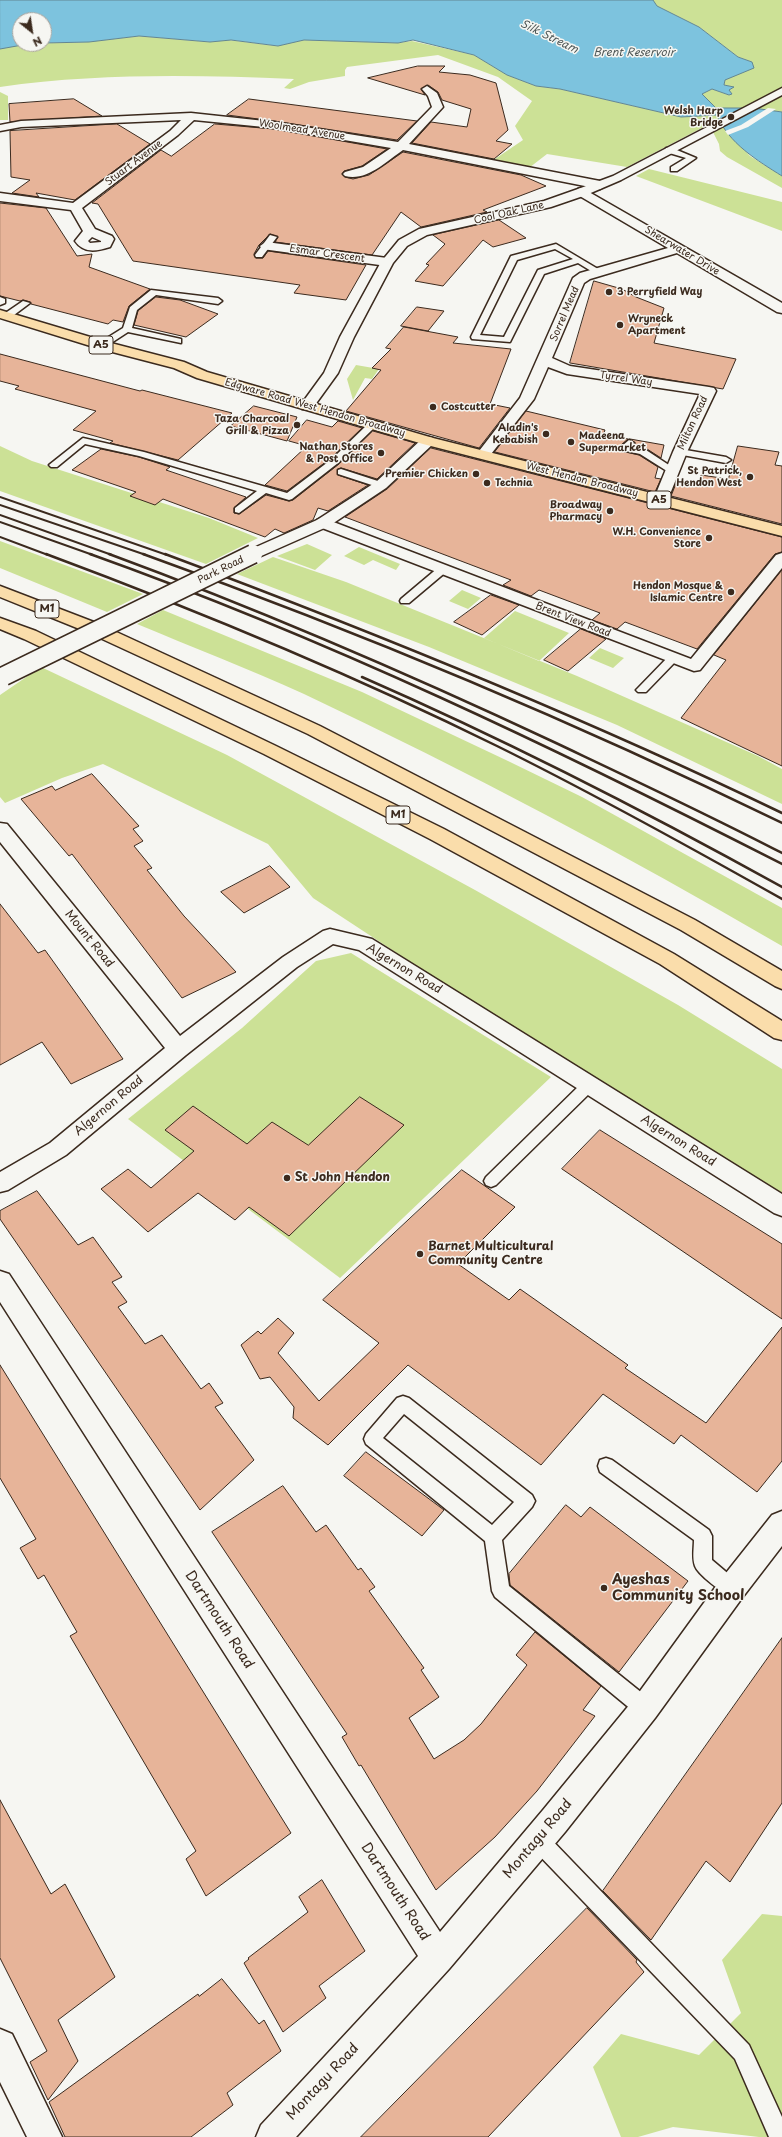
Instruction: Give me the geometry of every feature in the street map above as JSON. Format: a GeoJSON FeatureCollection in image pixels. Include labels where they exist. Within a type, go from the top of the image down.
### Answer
{"type":"FeatureCollection","features":[{"type":"Feature","properties":{"kind":"main road","name":"A5"},"geometry":{"type":"LineString","coordinates":[[3,315],[102,345],[179,365],[202,375]]}},
{"type":"Feature","properties":{"kind":"main road","name":"A5"},"geometry":{"type":"LineString","coordinates":[[15,333],[166,371],[202,375]]}},
{"type":"Feature","properties":{"kind":"main road","name":"Edgware Road West Hendon Broadway"},"geometry":{"type":"LineString","coordinates":[[202,375],[428,441]]}},
{"type":"Feature","properties":{"kind":"main road","name":"West Hendon Broadway"},"geometry":{"type":"LineString","coordinates":[[428,441],[782,531]]}},
{"type":"Feature","properties":{"kind":"main road","name":"M1"},"geometry":{"type":"LineString","coordinates":[[0,591],[93,628],[314,730],[688,925],[782,981]]}},
{"type":"Feature","properties":{"kind":"main road","name":"M1"},"geometry":{"type":"LineString","coordinates":[[0,623],[35,638],[270,750],[436,834],[667,959],[782,1032]]}},
{"type":"Feature","properties":{"kind":"street"},"geometry":{"type":"LineString","coordinates":[[349,174],[367,170],[401,146],[438,107],[433,96],[427,89]]}},
{"type":"Feature","properties":{"kind":"street","name":"Cool Oak Lane"},"geometry":{"type":"LineString","coordinates":[[307,406],[331,373],[347,337],[387,262],[403,243],[423,232],[547,204],[600,185],[782,91]]}},
{"type":"Feature","properties":{"kind":"street","name":"Woolmead Avenue"},"geometry":{"type":"LineString","coordinates":[[0,128],[21,124],[191,116],[274,125],[401,146],[600,185]]}},
{"type":"Feature","properties":{"kind":"street","name":"Stuart Avenue"},"geometry":{"type":"LineString","coordinates":[[75,207],[174,133],[191,116]]}},
{"type":"Feature","properties":{"kind":"street","name":"Shearwater Drive"},"geometry":{"type":"LineString","coordinates":[[582,192],[782,309]]}},
{"type":"Feature","properties":{"kind":"street"},"geometry":{"type":"LineString","coordinates":[[0,197],[75,207],[90,232]]}},
{"type":"Feature","properties":{"kind":"street","name":"Esmar Crescent"},"geometry":{"type":"LineString","coordinates":[[266,246],[387,262]]}},
{"type":"Feature","properties":{"kind":"street","name":"Sorrel Mead"},"geometry":{"type":"LineString","coordinates":[[483,455],[527,399],[578,281],[585,276],[678,249]]}},
{"type":"Feature","properties":{"kind":"street","name":"Tyrrel Way"},"geometry":{"type":"LineString","coordinates":[[545,360],[567,370],[709,390]]}},
{"type":"Feature","properties":{"kind":"street","name":"Milton Road"},"geometry":{"type":"LineString","coordinates":[[661,501],[680,452],[709,390]]}},
{"type":"Feature","properties":{"kind":"street","name":"Park Road"},"geometry":{"type":"LineString","coordinates":[[2,677],[253,554],[323,523],[381,485],[428,441]]}},
{"type":"Feature","properties":{"kind":"street","name":"Brent View Road"},"geometry":{"type":"LineString","coordinates":[[323,523],[694,666],[782,558]]}},
{"type":"Feature","properties":{"kind":"street","name":"Mount Road"},"geometry":{"type":"LineString","coordinates":[[0,829],[178,1049]]}},
{"type":"Feature","properties":{"kind":"street","name":"Algernon Road"},"geometry":{"type":"LineString","coordinates":[[0,1183],[58,1149],[178,1049],[290,962],[330,936],[365,944],[782,1206]]}},
{"type":"Feature","properties":{"kind":"street","name":"Dartmouth Road"},"geometry":{"type":"LineString","coordinates":[[0,1281],[438,1958]]}},
{"type":"Feature","properties":{"kind":"street","name":"Montagu Road"},"geometry":{"type":"LineString","coordinates":[[273,2137],[438,1958],[538,1840],[645,1708],[732,1588],[782,1524]]}},
{"type":"Feature","properties":{"kind":"street"},"geometry":{"type":"LineString","coordinates":[[0,2046],[45,2137]]}},
{"type":"Feature","properties":{"kind":"lane"},"geometry":{"type":"LineString","coordinates":[[669,150],[692,158],[674,169]]}},
{"type":"Feature","properties":{"kind":"lane"},"geometry":{"type":"LineString","coordinates":[[579,260],[541,272],[507,340],[475,337],[514,258],[556,246],[599,272]]}},
{"type":"Feature","properties":{"kind":"lane"},"geometry":{"type":"LineString","coordinates":[[102,345],[127,329],[133,310],[154,292],[218,301]]}},
{"type":"Feature","properties":{"kind":"lane"},"geometry":{"type":"LineString","coordinates":[[3,315],[26,303]]}},
{"type":"Feature","properties":{"kind":"lane"},"geometry":{"type":"LineString","coordinates":[[127,329],[178,341]]}},
{"type":"Feature","properties":{"kind":"lane"},"geometry":{"type":"LineString","coordinates":[[54,465],[83,441],[141,454],[289,497],[335,461],[372,425]]}},
{"type":"Feature","properties":{"kind":"lane"},"geometry":{"type":"LineString","coordinates":[[629,443],[625,448],[643,452],[673,471]]}},
{"type":"Feature","properties":{"kind":"lane"},"geometry":{"type":"LineString","coordinates":[[680,452],[726,460]]}},
{"type":"Feature","properties":{"kind":"lane"},"geometry":{"type":"LineString","coordinates":[[340,472],[381,485]]}},
{"type":"Feature","properties":{"kind":"lane"},"geometry":{"type":"LineString","coordinates":[[239,510],[264,490]]}},
{"type":"Feature","properties":{"kind":"lane"},"geometry":{"type":"LineString","coordinates":[[405,601],[443,569]]}},
{"type":"Feature","properties":{"kind":"lane"},"geometry":{"type":"LineString","coordinates":[[642,690],[673,658]]}},
{"type":"Feature","properties":{"kind":"lane"},"geometry":{"type":"LineString","coordinates":[[492,1181],[589,1085]]}},
{"type":"Feature","properties":{"kind":"lane"},"geometry":{"type":"LineString","coordinates":[[493,1537],[526,1501],[403,1404],[372,1439],[493,1537],[501,1591],[645,1708]]}},
{"type":"Feature","properties":{"kind":"lane"},"geometry":{"type":"LineString","coordinates":[[606,1466],[703,1536],[703,1564],[732,1588]]}},
{"type":"Feature","properties":{"kind":"lane"},"geometry":{"type":"LineString","coordinates":[[538,1840],[742,2052],[780,2137]]}},
{"type":"Feature","properties":{"kind":"green space"},"geometry":{"type":"Polygon","coordinates":[[[653,0],[782,0],[782,112],[753,108],[716,108],[701,94],[712,89],[729,95],[732,94],[728,90],[733,87],[724,85],[725,79],[753,68],[752,62],[738,57],[699,27],[657,6],[653,0]]]}},
{"type":"Feature","properties":{"kind":"green space"},"geometry":{"type":"Polygon","coordinates":[[[139,36],[209,42],[229,40],[277,46],[303,40],[397,43],[412,41],[474,55],[507,75],[536,86],[560,89],[681,117],[718,115],[719,119],[627,167],[547,154],[525,171],[489,163],[523,140],[515,126],[532,101],[498,77],[438,55],[347,67],[345,70],[345,76],[309,82],[290,89],[284,88],[294,79],[183,76],[73,79],[0,87],[0,49],[12,46],[12,52],[52,52],[52,43],[87,42],[139,36]]]}},
{"type":"Feature","properties":{"kind":"green space"},"geometry":{"type":"Polygon","coordinates":[[[0,92],[8,96],[8,120],[0,120],[0,92]]]}},
{"type":"Feature","properties":{"kind":"green space"},"geometry":{"type":"Polygon","coordinates":[[[723,126],[750,156],[782,176],[782,188],[727,157],[720,151],[719,144],[713,132],[723,126]]]}},
{"type":"Feature","properties":{"kind":"green space"},"geometry":{"type":"Polygon","coordinates":[[[649,169],[782,202],[782,231],[636,176],[649,169]]]}},
{"type":"Feature","properties":{"kind":"green space"},"geometry":{"type":"Polygon","coordinates":[[[356,365],[379,369],[372,379],[365,378],[353,400],[347,379],[356,365]]]}},
{"type":"Feature","properties":{"kind":"green space"},"geometry":{"type":"Polygon","coordinates":[[[0,446],[32,461],[209,518],[258,538],[206,564],[0,491],[0,446]]]}},
{"type":"Feature","properties":{"kind":"green space"},"geometry":{"type":"Polygon","coordinates":[[[0,541],[143,594],[107,612],[0,568],[0,541]]]}},
{"type":"Feature","properties":{"kind":"green space"},"geometry":{"type":"Polygon","coordinates":[[[307,544],[332,555],[315,570],[277,556],[307,544]]]}},
{"type":"Feature","properties":{"kind":"green space"},"geometry":{"type":"Polygon","coordinates":[[[359,547],[400,564],[396,570],[373,560],[364,565],[344,556],[359,547]]]}},
{"type":"Feature","properties":{"kind":"green space"},"geometry":{"type":"Polygon","coordinates":[[[273,557],[346,582],[577,676],[758,756],[782,769],[782,804],[617,725],[429,647],[237,574],[273,557]]]}},
{"type":"Feature","properties":{"kind":"green space"},"geometry":{"type":"Polygon","coordinates":[[[462,590],[481,598],[468,609],[449,601],[462,590]]]}},
{"type":"Feature","properties":{"kind":"green space"},"geometry":{"type":"Polygon","coordinates":[[[163,610],[362,692],[582,797],[782,908],[782,946],[664,879],[546,815],[426,753],[304,694],[137,624],[163,610]]]}},
{"type":"Feature","properties":{"kind":"green space"},"geometry":{"type":"Polygon","coordinates":[[[515,611],[569,633],[539,661],[484,638],[515,611]]]}},
{"type":"Feature","properties":{"kind":"green space"},"geometry":{"type":"Polygon","coordinates":[[[600,648],[624,658],[613,668],[589,658],[600,648]]]}},
{"type":"Feature","properties":{"kind":"green space"},"geometry":{"type":"Polygon","coordinates":[[[41,667],[227,755],[475,890],[678,1005],[782,1069],[782,1195],[450,988],[313,898],[268,844],[103,764],[62,778],[5,803],[0,797],[0,695],[41,667]]]}},
{"type":"Feature","properties":{"kind":"green space"},"geometry":{"type":"Polygon","coordinates":[[[351,953],[551,1077],[340,1278],[128,1119],[242,1028],[316,961],[351,953]]]}},
{"type":"Feature","properties":{"kind":"green space"},"geometry":{"type":"Polygon","coordinates":[[[762,1914],[782,1916],[782,2135],[778,2137],[759,2137],[673,2127],[638,2137],[621,2137],[593,2067],[621,2034],[699,2055],[741,2013],[722,1960],[762,1914]]]}},
{"type":"Feature","properties":{"kind":"water","name":"Brent Reservoir"},"geometry":{"type":"Polygon","coordinates":[[[0,0],[653,0],[657,6],[699,27],[738,57],[752,62],[754,68],[725,80],[724,85],[734,87],[729,90],[732,94],[729,95],[712,89],[702,94],[716,108],[753,108],[782,112],[782,176],[763,164],[736,143],[728,134],[717,115],[681,117],[560,89],[536,86],[507,75],[474,55],[413,40],[398,43],[304,40],[278,46],[231,40],[210,42],[139,36],[89,42],[52,43],[52,12],[12,12],[12,47],[0,49],[0,0]]]}},
{"type":"Feature","properties":{"kind":"pier"},"geometry":{"type":"Polygon","coordinates":[[[768,108],[776,109],[748,127],[728,135],[725,131],[741,125],[768,108]]]}},
{"type":"Feature","properties":{"kind":"building"},"geometry":{"type":"Polygon","coordinates":[[[418,66],[445,66],[439,72],[470,75],[496,83],[508,130],[496,141],[512,144],[494,159],[412,143],[431,122],[467,127],[471,109],[442,100],[438,92],[428,85],[421,89],[425,95],[368,78],[418,66]]]}},
{"type":"Feature","properties":{"kind":"building"},"geometry":{"type":"Polygon","coordinates":[[[74,99],[102,116],[10,122],[9,104],[74,99]]]}},
{"type":"Feature","properties":{"kind":"building"},"geometry":{"type":"Polygon","coordinates":[[[249,99],[417,121],[397,140],[227,115],[249,99]]]}},
{"type":"Feature","properties":{"kind":"building"},"geometry":{"type":"Polygon","coordinates":[[[117,124],[150,144],[75,200],[36,193],[39,197],[12,193],[30,180],[11,177],[10,131],[117,124]]]}},
{"type":"Feature","properties":{"kind":"building"},"geometry":{"type":"Polygon","coordinates":[[[215,124],[274,129],[387,149],[362,166],[344,171],[342,174],[345,177],[353,179],[369,175],[403,152],[521,175],[546,186],[483,210],[487,212],[421,227],[401,212],[372,255],[275,242],[278,237],[270,234],[259,245],[254,254],[256,258],[263,258],[268,251],[366,265],[346,300],[294,293],[300,285],[133,261],[98,204],[92,203],[161,150],[171,156],[215,124]]]}},
{"type":"Feature","properties":{"kind":"building"},"geometry":{"type":"Polygon","coordinates":[[[0,203],[46,208],[77,256],[92,254],[89,267],[150,289],[129,306],[123,322],[113,320],[108,324],[31,304],[30,302],[23,300],[20,301],[0,296],[0,203]]]}},
{"type":"Feature","properties":{"kind":"building"},"geometry":{"type":"Polygon","coordinates":[[[499,220],[526,238],[493,247],[483,240],[443,286],[415,281],[429,265],[426,264],[445,244],[433,235],[499,220]]]}},
{"type":"Feature","properties":{"kind":"building","name":"Wryneck Apartment"},"geometry":{"type":"Polygon","coordinates":[[[594,281],[622,289],[636,297],[664,308],[654,343],[736,359],[723,389],[570,363],[594,281]]]}},
{"type":"Feature","properties":{"kind":"building"},"geometry":{"type":"Polygon","coordinates":[[[156,297],[180,300],[218,314],[186,337],[134,325],[138,311],[156,297]]]}},
{"type":"Feature","properties":{"kind":"building"},"geometry":{"type":"Polygon","coordinates":[[[417,307],[444,311],[428,331],[401,326],[417,307]]]}},
{"type":"Feature","properties":{"kind":"building"},"geometry":{"type":"Polygon","coordinates":[[[404,327],[458,337],[453,343],[511,349],[490,404],[510,408],[479,448],[346,411],[381,370],[372,368],[391,349],[386,348],[404,327]]]}},
{"type":"Feature","properties":{"kind":"building"},"geometry":{"type":"Polygon","coordinates":[[[0,354],[140,391],[142,390],[232,413],[178,460],[110,443],[113,441],[73,430],[96,411],[15,389],[19,386],[0,381],[0,354]]]}},
{"type":"Feature","properties":{"kind":"building"},"geometry":{"type":"Polygon","coordinates":[[[254,406],[297,417],[287,441],[231,426],[254,406]]]}},
{"type":"Feature","properties":{"kind":"building"},"geometry":{"type":"Polygon","coordinates":[[[526,411],[605,430],[603,435],[628,439],[621,445],[621,451],[639,455],[658,467],[655,478],[661,479],[655,492],[495,452],[526,411]]]}},
{"type":"Feature","properties":{"kind":"building"},"geometry":{"type":"Polygon","coordinates":[[[307,420],[332,427],[338,421],[362,428],[331,458],[287,491],[265,485],[307,446],[289,441],[307,420]]]}},
{"type":"Feature","properties":{"kind":"building"},"geometry":{"type":"Polygon","coordinates":[[[373,431],[415,443],[377,479],[341,468],[338,469],[338,475],[368,485],[328,511],[318,508],[313,520],[284,533],[275,529],[265,537],[163,499],[155,505],[130,496],[136,492],[72,470],[101,449],[139,457],[170,467],[166,470],[246,497],[234,508],[234,513],[239,514],[266,495],[289,501],[293,500],[339,464],[373,431]]]}},
{"type":"Feature","properties":{"kind":"building"},"geometry":{"type":"Polygon","coordinates":[[[630,439],[664,445],[661,458],[647,449],[634,446],[635,443],[630,439]]]}},
{"type":"Feature","properties":{"kind":"building"},"geometry":{"type":"Polygon","coordinates":[[[738,446],[779,452],[775,465],[782,466],[782,524],[671,496],[677,481],[698,484],[701,475],[728,479],[738,446]]]}},
{"type":"Feature","properties":{"kind":"building"},"geometry":{"type":"Polygon","coordinates":[[[431,448],[782,537],[782,552],[775,554],[697,649],[625,622],[617,629],[592,620],[600,613],[539,590],[531,596],[503,585],[511,580],[345,517],[387,489],[431,448]]]}},
{"type":"Feature","properties":{"kind":"building"},"geometry":{"type":"Polygon","coordinates":[[[782,570],[782,766],[681,718],[726,660],[714,655],[782,570]]]}},
{"type":"Feature","properties":{"kind":"building"},"geometry":{"type":"Polygon","coordinates":[[[491,595],[519,605],[482,635],[454,622],[491,595]]]}},
{"type":"Feature","properties":{"kind":"building"},"geometry":{"type":"Polygon","coordinates":[[[581,629],[606,639],[568,671],[544,660],[581,629]]]}},
{"type":"Feature","properties":{"kind":"building"},"geometry":{"type":"Polygon","coordinates":[[[92,774],[139,826],[133,829],[143,841],[134,846],[152,868],[147,870],[184,916],[236,972],[182,998],[72,854],[69,856],[21,799],[52,786],[55,790],[92,774]]]}},
{"type":"Feature","properties":{"kind":"building"},"geometry":{"type":"Polygon","coordinates":[[[270,866],[290,887],[244,913],[221,892],[270,866]]]}},
{"type":"Feature","properties":{"kind":"building"},"geometry":{"type":"Polygon","coordinates":[[[0,904],[38,953],[45,950],[123,1059],[71,1084],[42,1042],[0,1065],[0,904]]]}},
{"type":"Feature","properties":{"kind":"building","name":"St John Hendon"},"geometry":{"type":"Polygon","coordinates":[[[360,1097],[404,1125],[289,1236],[249,1207],[235,1220],[198,1193],[148,1232],[101,1189],[128,1169],[151,1188],[194,1151],[165,1130],[193,1106],[247,1144],[272,1122],[308,1145],[360,1097]]]}},
{"type":"Feature","properties":{"kind":"building"},"geometry":{"type":"Polygon","coordinates":[[[600,1130],[782,1244],[782,1319],[562,1169],[600,1130]]]}},
{"type":"Feature","properties":{"kind":"building"},"geometry":{"type":"Polygon","coordinates":[[[462,1170],[515,1207],[458,1264],[509,1300],[520,1289],[628,1365],[625,1368],[706,1423],[782,1327],[782,1461],[757,1492],[681,1435],[674,1444],[603,1394],[541,1465],[408,1365],[328,1445],[293,1418],[294,1407],[270,1377],[260,1379],[241,1345],[258,1331],[261,1334],[278,1318],[294,1333],[278,1353],[319,1401],[379,1343],[323,1300],[462,1170]]]}},
{"type":"Feature","properties":{"kind":"building"},"geometry":{"type":"Polygon","coordinates":[[[37,1191],[78,1245],[93,1237],[122,1277],[112,1282],[127,1302],[118,1307],[145,1344],[162,1335],[201,1389],[209,1383],[223,1403],[215,1407],[254,1460],[200,1510],[0,1219],[0,1211],[37,1191]]]}},
{"type":"Feature","properties":{"kind":"building"},"geometry":{"type":"Polygon","coordinates":[[[0,1365],[291,1833],[206,1896],[186,1859],[196,1851],[70,1636],[77,1632],[44,1575],[38,1579],[20,1548],[36,1539],[0,1478],[0,1365]]]}},
{"type":"Feature","properties":{"kind":"building"},"geometry":{"type":"Polygon","coordinates":[[[366,1452],[444,1510],[422,1536],[344,1476],[366,1452]]]}},
{"type":"Feature","properties":{"kind":"building"},"geometry":{"type":"Polygon","coordinates":[[[283,1486],[316,1532],[326,1525],[358,1570],[361,1568],[375,1587],[369,1591],[424,1668],[421,1670],[439,1697],[409,1718],[434,1759],[464,1740],[481,1724],[527,1665],[516,1655],[535,1632],[601,1686],[583,1710],[595,1716],[537,1791],[495,1837],[436,1890],[361,1765],[359,1766],[342,1737],[347,1734],[212,1532],[283,1486]]]}},
{"type":"Feature","properties":{"kind":"building","name":"Ayeshas Community School"},"geometry":{"type":"Polygon","coordinates":[[[566,1505],[581,1517],[590,1507],[688,1581],[619,1672],[510,1585],[509,1574],[566,1505]]]}},
{"type":"Feature","properties":{"kind":"building"},"geometry":{"type":"Polygon","coordinates":[[[782,1638],[782,1803],[730,1882],[706,1861],[651,1940],[603,1891],[782,1638]]]}},
{"type":"Feature","properties":{"kind":"building"},"geometry":{"type":"Polygon","coordinates":[[[0,1800],[51,1894],[65,1884],[115,1977],[58,2020],[78,2061],[48,2100],[30,2062],[47,2051],[0,1958],[0,1800]]]}},
{"type":"Feature","properties":{"kind":"building"},"geometry":{"type":"Polygon","coordinates":[[[322,1880],[365,1951],[319,1986],[326,1998],[283,2032],[244,1963],[249,1959],[248,1958],[308,1912],[299,1897],[322,1880]]]}},
{"type":"Feature","properties":{"kind":"building"},"geometry":{"type":"Polygon","coordinates":[[[587,1908],[637,1960],[636,1962],[644,1972],[488,2137],[361,2137],[587,1908]]]}},
{"type":"Feature","properties":{"kind":"building"},"geometry":{"type":"Polygon","coordinates":[[[222,1979],[259,2024],[264,2020],[281,2051],[227,2093],[233,2105],[191,2137],[65,2137],[49,2102],[198,1994],[199,1996],[222,1979]]]}},
{"type":"Feature","properties":{"kind":"railway"},"geometry":{"type":"LineString","coordinates":[[0,497],[167,555]]}},
{"type":"Feature","properties":{"kind":"railway"},"geometry":{"type":"LineString","coordinates":[[0,505],[146,555]]}},
{"type":"Feature","properties":{"kind":"railway"},"geometry":{"type":"LineString","coordinates":[[0,515],[112,555]]}},
{"type":"Feature","properties":{"kind":"railway"},"geometry":{"type":"LineString","coordinates":[[0,522],[93,555]]}},
{"type":"Feature","properties":{"kind":"railway"},"geometry":{"type":"LineString","coordinates":[[0,537],[48,555]]}},
{"type":"Feature","properties":{"kind":"railway"},"geometry":{"type":"LineString","coordinates":[[46,554],[274,644],[442,719],[605,802],[782,899]]}},
{"type":"Feature","properties":{"kind":"railway"},"geometry":{"type":"LineString","coordinates":[[90,554],[179,587],[354,659],[527,738],[782,864]]}},
{"type":"Feature","properties":{"kind":"railway"},"geometry":{"type":"LineString","coordinates":[[109,554],[222,597],[446,692],[641,783],[782,853]]}},
{"type":"Feature","properties":{"kind":"railway"},"geometry":{"type":"LineString","coordinates":[[143,554],[305,615],[466,680],[625,749],[782,823]]}},
{"type":"Feature","properties":{"kind":"railway"},"geometry":{"type":"LineString","coordinates":[[165,554],[476,676],[706,777],[782,813]]}},
{"type":"Feature","properties":{"kind":"railway"},"geometry":{"type":"LineString","coordinates":[[362,677],[416,701],[575,777],[782,887]]}},
{"type":"Feature","properties":{"kind":"place","name":"Welsh Harp Bridge"},"geometry":{"type":"Point","coordinates":[731,117]}},
{"type":"Feature","properties":{"kind":"place","name":"3 Perryfield Way"},"geometry":{"type":"Point","coordinates":[609,292]}},
{"type":"Feature","properties":{"kind":"place","name":"Wryneck Apartment"},"geometry":{"type":"Point","coordinates":[620,325]}},
{"type":"Feature","properties":{"kind":"place","name":"Costcutter"},"geometry":{"type":"Point","coordinates":[433,407]}},
{"type":"Feature","properties":{"kind":"place","name":"Taza Charcoal Grill & Pizza"},"geometry":{"type":"Point","coordinates":[297,425]}},
{"type":"Feature","properties":{"kind":"place","name":"Aladin's Kebabish"},"geometry":{"type":"Point","coordinates":[546,434]}},
{"type":"Feature","properties":{"kind":"place","name":"Madeena Supermarket"},"geometry":{"type":"Point","coordinates":[571,442]}},
{"type":"Feature","properties":{"kind":"place","name":"Nathan Stores & Post Office"},"geometry":{"type":"Point","coordinates":[381,453]}},
{"type":"Feature","properties":{"kind":"place","name":"Premier Chicken"},"geometry":{"type":"Point","coordinates":[476,474]}},
{"type":"Feature","properties":{"kind":"place","name":"St Patrick, Hendon West"},"geometry":{"type":"Point","coordinates":[750,477]}},
{"type":"Feature","properties":{"kind":"place","name":"Technia"},"geometry":{"type":"Point","coordinates":[487,483]}},
{"type":"Feature","properties":{"kind":"place","name":"Broadway Pharmacy"},"geometry":{"type":"Point","coordinates":[610,511]}},
{"type":"Feature","properties":{"kind":"place","name":"W.H. Convenience Store"},"geometry":{"type":"Point","coordinates":[709,538]}},
{"type":"Feature","properties":{"kind":"place","name":"Hendon Mosque & Islamic Centre"},"geometry":{"type":"Point","coordinates":[731,592]}},
{"type":"Feature","properties":{"kind":"place","name":"St John Hendon"},"geometry":{"type":"Point","coordinates":[287,1178]}},
{"type":"Feature","properties":{"kind":"place","name":"Barnet Multicultural Community Centre"},"geometry":{"type":"Point","coordinates":[420,1254]}},
{"type":"Feature","properties":{"kind":"place","name":"Ayeshas Community School"},"geometry":{"type":"Point","coordinates":[604,1588]}},
{"type":"Feature","properties":{"kind":"water label","name":"Silk Stream"},"geometry":{"type":"Point","coordinates":[549,37]}}]}
